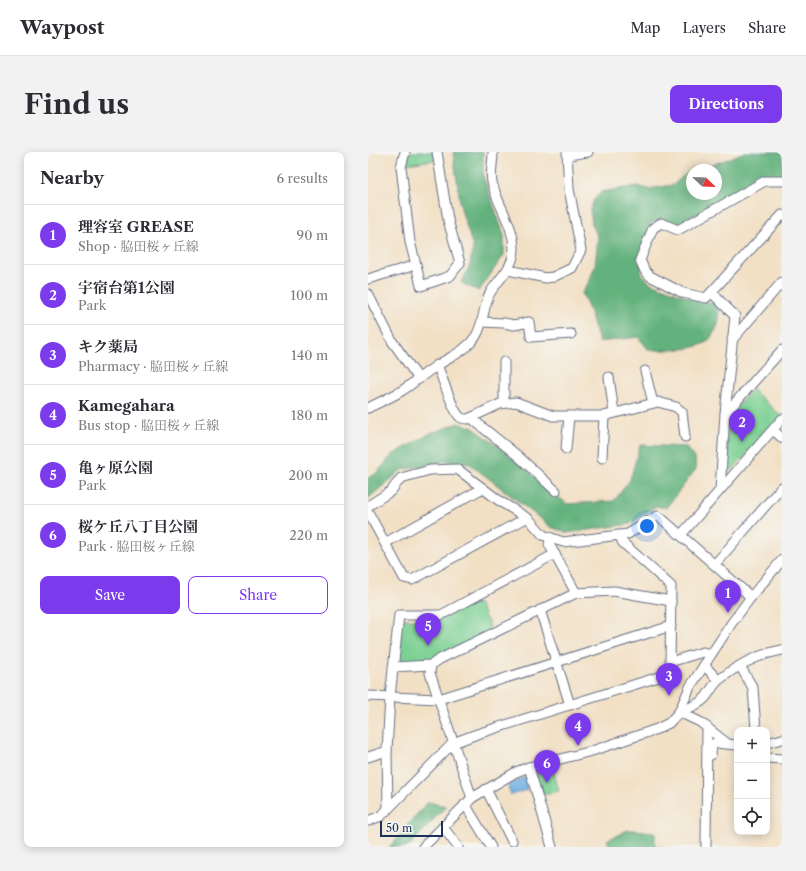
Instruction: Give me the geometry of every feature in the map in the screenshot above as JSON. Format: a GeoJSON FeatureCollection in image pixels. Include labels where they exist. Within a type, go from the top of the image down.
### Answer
{"type":"FeatureCollection","features":[{"type":"Feature","properties":{"kind":"street"},"geometry":{"type":"LineString","coordinates":[[405,152],[401,167],[410,242],[421,286],[450,276],[460,263],[448,220],[437,152]]}},
{"type":"Feature","properties":{"kind":"street"},"geometry":{"type":"LineString","coordinates":[[368,408],[397,393],[437,365],[461,352],[476,335],[482,322],[488,297],[508,270],[514,249],[508,222],[492,182],[491,174],[493,152]]}},
{"type":"Feature","properties":{"kind":"street"},"geometry":{"type":"LineString","coordinates":[[508,270],[546,278],[553,277],[572,268],[581,250],[569,189],[567,154],[588,152]]}},
{"type":"Feature","properties":{"kind":"street"},"geometry":{"type":"LineString","coordinates":[[782,181],[766,181],[678,230],[661,223],[653,228],[640,260],[645,271],[650,276],[683,293],[706,298],[782,215]]}},
{"type":"Feature","properties":{"kind":"street"},"geometry":{"type":"LineString","coordinates":[[368,279],[416,265]]}},
{"type":"Feature","properties":{"kind":"street"},"geometry":{"type":"LineString","coordinates":[[732,340],[782,282]]}},
{"type":"Feature","properties":{"kind":"street"},"geometry":{"type":"LineString","coordinates":[[712,293],[735,316],[725,414],[720,490]]}},
{"type":"Feature","properties":{"kind":"street"},"geometry":{"type":"LineString","coordinates":[[369,299],[392,341],[419,379]]}},
{"type":"Feature","properties":{"kind":"street"},"geometry":{"type":"LineString","coordinates":[[482,322],[514,325],[529,322],[531,337],[571,334]]}},
{"type":"Feature","properties":{"kind":"street"},"geometry":{"type":"LineString","coordinates":[[725,414],[782,350]]}},
{"type":"Feature","properties":{"kind":"street"},"geometry":{"type":"LineString","coordinates":[[504,362],[504,402]]}},
{"type":"Feature","properties":{"kind":"street"},"geometry":{"type":"LineString","coordinates":[[437,365],[455,410],[460,417],[464,419],[471,418],[504,402],[516,402],[553,416],[604,416],[653,403],[664,403],[676,407],[682,412],[684,437]]}},
{"type":"Feature","properties":{"kind":"street"},"geometry":{"type":"LineString","coordinates":[[645,371],[653,403]]}},
{"type":"Feature","properties":{"kind":"street"},"geometry":{"type":"LineString","coordinates":[[609,377],[614,413]]}},
{"type":"Feature","properties":{"kind":"street"},"geometry":{"type":"LineString","coordinates":[[566,448],[569,416]]}},
{"type":"Feature","properties":{"kind":"street"},"geometry":{"type":"LineString","coordinates":[[602,458],[604,416]]}},
{"type":"Feature","properties":{"kind":"street"},"geometry":{"type":"LineString","coordinates":[[471,418],[518,456],[556,491]]}},
{"type":"Feature","properties":{"kind":"street"},"geometry":{"type":"LineString","coordinates":[[681,535],[782,419]]}},
{"type":"Feature","properties":{"kind":"street"},"geometry":{"type":"LineString","coordinates":[[773,430],[782,438]]}},
{"type":"Feature","properties":{"kind":"street"},"geometry":{"type":"LineString","coordinates":[[368,506],[391,491],[402,478],[430,470],[457,469],[501,502],[526,518],[543,535],[563,542],[628,534],[657,516],[715,564],[751,597]]}},
{"type":"Feature","properties":{"kind":"street"},"geometry":{"type":"LineString","coordinates":[[715,564],[782,487]]}},
{"type":"Feature","properties":{"kind":"street"},"geometry":{"type":"LineString","coordinates":[[385,543],[483,488]]}},
{"type":"Feature","properties":{"kind":"street"},"geometry":{"type":"LineString","coordinates":[[368,512],[404,578],[412,580],[526,518]]}},
{"type":"Feature","properties":{"kind":"street"},"geometry":{"type":"LineString","coordinates":[[368,821],[381,816],[453,743],[477,734],[665,675],[670,668],[671,586],[623,543],[618,535]]}},
{"type":"Feature","properties":{"kind":"street"},"geometry":{"type":"LineString","coordinates":[[551,538],[549,544],[576,593]]}},
{"type":"Feature","properties":{"kind":"street"},"geometry":{"type":"LineString","coordinates":[[388,809],[387,751],[390,697],[399,615],[441,615],[555,554]]}},
{"type":"Feature","properties":{"kind":"street"},"geometry":{"type":"LineString","coordinates":[[423,847],[468,801],[516,772],[529,767],[573,757],[658,729],[669,723],[679,712],[690,687],[711,654],[751,597],[782,560]]}},
{"type":"Feature","properties":{"kind":"street"},"geometry":{"type":"LineString","coordinates":[[394,666],[431,665],[576,593],[614,591],[671,600]]}},
{"type":"Feature","properties":{"kind":"street"},"geometry":{"type":"LineString","coordinates":[[540,610],[570,705]]}},
{"type":"Feature","properties":{"kind":"street"},"geometry":{"type":"LineString","coordinates":[[368,696],[439,699],[671,626]]}},
{"type":"Feature","properties":{"kind":"street"},"geometry":{"type":"LineString","coordinates":[[679,712],[695,706],[704,698],[718,680],[746,662],[765,654],[780,651]]}},
{"type":"Feature","properties":{"kind":"street"},"geometry":{"type":"LineString","coordinates":[[670,662],[703,652],[711,654]]}},
{"type":"Feature","properties":{"kind":"street"},"geometry":{"type":"LineString","coordinates":[[431,665],[430,673],[453,743],[468,801],[491,847]]}},
{"type":"Feature","properties":{"kind":"street"},"geometry":{"type":"LineString","coordinates":[[704,665],[718,680]]}},
{"type":"Feature","properties":{"kind":"street"},"geometry":{"type":"LineString","coordinates":[[740,666],[753,688],[756,727]]}},
{"type":"Feature","properties":{"kind":"street"},"geometry":{"type":"LineString","coordinates":[[679,712],[700,722],[734,746]]}},
{"type":"Feature","properties":{"kind":"street"},"geometry":{"type":"LineString","coordinates":[[706,847],[707,727]]}},
{"type":"Feature","properties":{"kind":"street"},"geometry":{"type":"LineString","coordinates":[[770,742],[782,738]]}},
{"type":"Feature","properties":{"kind":"street"},"geometry":{"type":"LineString","coordinates":[[706,794],[711,782],[712,746],[715,742],[720,742],[734,746]]}},
{"type":"Feature","properties":{"kind":"street"},"geometry":{"type":"LineString","coordinates":[[368,757],[387,751]]}},
{"type":"Feature","properties":{"kind":"street"},"geometry":{"type":"LineString","coordinates":[[770,758],[782,759]]}},
{"type":"Feature","properties":{"kind":"street"},"geometry":{"type":"LineString","coordinates":[[529,767],[552,847]]}},
{"type":"Feature","properties":{"kind":"street"},"geometry":{"type":"LineString","coordinates":[[486,789],[512,841]]}},
{"type":"Feature","properties":{"kind":"street"},"geometry":{"type":"LineString","coordinates":[[443,827],[458,847]]}},
{"type":"Feature","properties":{"kind":"green space"},"geometry":{"type":"Polygon","coordinates":[[[410,152],[434,152],[435,160],[406,164],[410,152]]]}},
{"type":"Feature","properties":{"kind":"green space"},"geometry":{"type":"Polygon","coordinates":[[[453,152],[483,152],[483,176],[504,235],[504,255],[479,291],[461,283],[470,265],[473,247],[461,209],[453,152]]]}},
{"type":"Feature","properties":{"kind":"green space"},"geometry":{"type":"Polygon","coordinates":[[[745,152],[782,152],[782,177],[765,177],[677,225],[662,219],[650,224],[642,248],[641,273],[650,283],[696,300],[717,304],[719,312],[718,323],[711,338],[699,346],[670,350],[649,350],[638,337],[599,342],[590,312],[582,293],[590,280],[595,265],[598,238],[592,224],[590,210],[594,200],[601,192],[637,186],[648,189],[673,185],[686,174],[686,200],[722,200],[722,164],[712,164],[745,152]]]}},
{"type":"Feature","properties":{"kind":"green space"},"geometry":{"type":"Polygon","coordinates":[[[752,389],[781,416],[731,471],[725,469],[729,416],[752,389]]]}},
{"type":"Feature","properties":{"kind":"green space"},"geometry":{"type":"Polygon","coordinates":[[[458,423],[472,427],[498,446],[567,504],[614,501],[630,480],[640,445],[686,447],[695,458],[696,469],[666,508],[656,506],[630,524],[567,533],[551,527],[470,464],[446,461],[402,470],[368,499],[368,478],[377,473],[392,455],[429,434],[458,423]]]}},
{"type":"Feature","properties":{"kind":"green space"},"geometry":{"type":"Polygon","coordinates":[[[472,603],[479,604],[490,627],[489,632],[427,662],[398,664],[400,623],[404,619],[440,620],[472,603]]]}},
{"type":"Feature","properties":{"kind":"green space"},"geometry":{"type":"Polygon","coordinates":[[[553,769],[559,791],[541,795],[536,775],[538,771],[553,769]]]}},
{"type":"Feature","properties":{"kind":"green space"},"geometry":{"type":"Polygon","coordinates":[[[428,802],[446,806],[408,847],[389,847],[401,835],[402,831],[428,802]]]}},
{"type":"Feature","properties":{"kind":"green space"},"geometry":{"type":"Polygon","coordinates":[[[628,830],[655,832],[655,847],[610,847],[607,840],[628,830]]]}},
{"type":"Feature","properties":{"kind":"water"},"geometry":{"type":"Polygon","coordinates":[[[525,777],[527,778],[527,790],[511,795],[508,787],[510,786],[509,784],[525,777]]]}},
{"type":"Feature","properties":{"kind":"place","name":"宇宿台第1公園"},"geometry":{"type":"Point","coordinates":[742,442]}},
{"type":"Feature","properties":{"kind":"place","name":"理容室 GREASE"},"geometry":{"type":"Point","coordinates":[728,613]}},
{"type":"Feature","properties":{"kind":"place","name":"亀ヶ原公園"},"geometry":{"type":"Point","coordinates":[428,646]}},
{"type":"Feature","properties":{"kind":"place","name":"キク薬局"},"geometry":{"type":"Point","coordinates":[669,696]}},
{"type":"Feature","properties":{"kind":"place","name":"Kamegahara"},"geometry":{"type":"Point","coordinates":[578,746]}},
{"type":"Feature","properties":{"kind":"place","name":"桜ケ丘八丁目公園"},"geometry":{"type":"Point","coordinates":[547,783]}}]}
